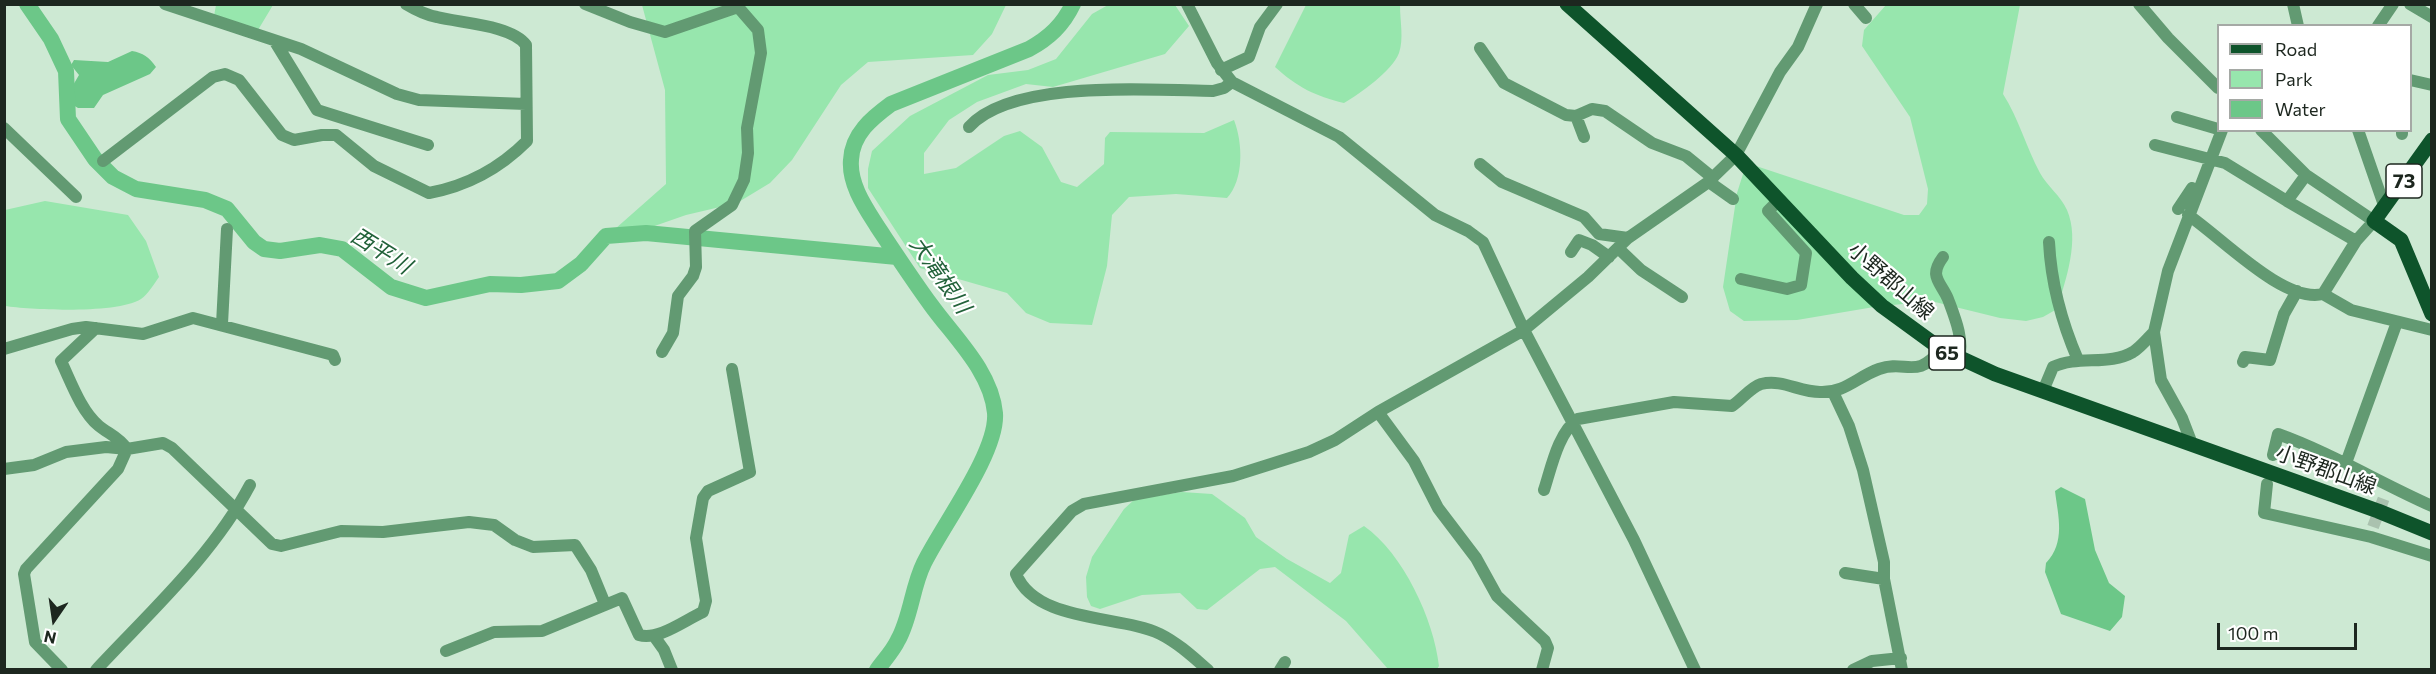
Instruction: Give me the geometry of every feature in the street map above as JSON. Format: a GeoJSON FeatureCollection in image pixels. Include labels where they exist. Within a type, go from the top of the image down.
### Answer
{"type":"FeatureCollection","features":[{"type":"Feature","properties":{"kind":"main road","name":"小野郡山線"},"geometry":{"type":"LineString","coordinates":[[1567,4],[1736,155],[1882,306],[1941,349],[2043,391],[2432,533]]}},
{"type":"Feature","properties":{"kind":"main road","name":"73"},"geometry":{"type":"LineString","coordinates":[[2432,140],[2374,221],[2401,240],[2432,314]]}},
{"type":"Feature","properties":{"kind":"street"},"geometry":{"type":"LineString","coordinates":[[165,4],[327,60],[397,94],[419,100],[526,104]]}},
{"type":"Feature","properties":{"kind":"street"},"geometry":{"type":"LineString","coordinates":[[103,161],[213,77],[225,74],[239,80],[282,135],[294,140],[336,135],[374,166],[429,193],[476,179],[513,154],[527,141],[528,63],[526,45],[521,37],[501,30],[435,17],[406,4]]}},
{"type":"Feature","properties":{"kind":"street"},"geometry":{"type":"LineString","coordinates":[[585,4],[630,22],[665,32],[738,7],[758,30],[761,53],[747,128],[748,153],[744,180],[732,205],[695,231],[696,267],[693,276],[678,296],[673,333],[662,352]]}},
{"type":"Feature","properties":{"kind":"street"},"geometry":{"type":"LineString","coordinates":[[1187,4],[1221,70],[1232,82],[1339,137],[1435,215],[1468,231],[1483,242],[1571,423],[1634,540],[1695,669]]}},
{"type":"Feature","properties":{"kind":"street"},"geometry":{"type":"LineString","coordinates":[[1221,70],[1249,57],[1260,27],[1277,4]]}},
{"type":"Feature","properties":{"kind":"street"},"geometry":{"type":"LineString","coordinates":[[1208,669],[1160,634],[1068,612],[1031,594],[1019,582],[1016,574],[1072,512],[1084,504],[1179,488],[1283,461],[1335,440],[1378,412],[1524,330],[1628,238],[1711,180],[1736,155],[1780,72],[1798,47],[1816,4]]}},
{"type":"Feature","properties":{"kind":"street"},"geometry":{"type":"LineString","coordinates":[[1854,4],[1866,18]]}},
{"type":"Feature","properties":{"kind":"street"},"geometry":{"type":"LineString","coordinates":[[2139,4],[2168,38],[2217,87]]}},
{"type":"Feature","properties":{"kind":"street"},"geometry":{"type":"LineString","coordinates":[[2293,4],[2298,24]]}},
{"type":"Feature","properties":{"kind":"street"},"geometry":{"type":"LineString","coordinates":[[2379,24],[2393,4]]}},
{"type":"Feature","properties":{"kind":"street"},"geometry":{"type":"LineString","coordinates":[[2410,4],[2432,17]]}},
{"type":"Feature","properties":{"kind":"street"},"geometry":{"type":"LineString","coordinates":[[274,40],[317,110],[428,145]]}},
{"type":"Feature","properties":{"kind":"street"},"geometry":{"type":"LineString","coordinates":[[1480,48],[1504,83],[1566,115],[1576,116],[1592,109],[1605,111],[1652,142],[1686,156],[1733,199]]}},
{"type":"Feature","properties":{"kind":"street"},"geometry":{"type":"LineString","coordinates":[[2412,80],[2432,85]]}},
{"type":"Feature","properties":{"kind":"street"},"geometry":{"type":"LineString","coordinates":[[969,126],[994,107],[1027,98],[1143,88],[1213,91],[1224,88],[1232,82]]}},
{"type":"Feature","properties":{"kind":"street"},"geometry":{"type":"LineString","coordinates":[[1576,116],[1584,137]]}},
{"type":"Feature","properties":{"kind":"street"},"geometry":{"type":"LineString","coordinates":[[2177,117],[2217,129]]}},
{"type":"Feature","properties":{"kind":"street"},"geometry":{"type":"LineString","coordinates":[[4,128],[76,197]]}},
{"type":"Feature","properties":{"kind":"street"},"geometry":{"type":"LineString","coordinates":[[2192,444],[2182,418],[2161,380],[2154,332],[2183,212],[2219,132]]}},
{"type":"Feature","properties":{"kind":"street"},"geometry":{"type":"LineString","coordinates":[[2183,212],[2210,230],[2253,267],[2297,291],[2313,297],[2323,294],[2356,241],[2374,221],[2306,175],[2263,132]]}},
{"type":"Feature","properties":{"kind":"street"},"geometry":{"type":"LineString","coordinates":[[2359,132],[2385,208]]}},
{"type":"Feature","properties":{"kind":"street"},"geometry":{"type":"LineString","coordinates":[[2155,145],[2208,161],[2225,163],[2356,241]]}},
{"type":"Feature","properties":{"kind":"street"},"geometry":{"type":"LineString","coordinates":[[1480,164],[1502,182],[1584,217],[1599,234],[1628,238]]}},
{"type":"Feature","properties":{"kind":"street"},"geometry":{"type":"LineString","coordinates":[[2287,201],[2306,175]]}},
{"type":"Feature","properties":{"kind":"street"},"geometry":{"type":"LineString","coordinates":[[1741,279],[1787,288],[1801,285],[1806,254],[1768,211],[1779,200]]}},
{"type":"Feature","properties":{"kind":"street"},"geometry":{"type":"LineString","coordinates":[[222,324],[227,229]]}},
{"type":"Feature","properties":{"kind":"street"},"geometry":{"type":"LineString","coordinates":[[1571,252],[1579,240],[1592,245],[1609,257]]}},
{"type":"Feature","properties":{"kind":"street"},"geometry":{"type":"LineString","coordinates":[[2049,242],[2050,262],[2061,312],[2078,360]]}},
{"type":"Feature","properties":{"kind":"street"},"geometry":{"type":"LineString","coordinates":[[1618,248],[1641,270],[1682,297]]}},
{"type":"Feature","properties":{"kind":"street"},"geometry":{"type":"LineString","coordinates":[[1943,257],[1936,271],[1938,284],[1947,297],[1959,332],[1962,346],[1959,358]]}},
{"type":"Feature","properties":{"kind":"street"},"geometry":{"type":"LineString","coordinates":[[2242,362],[2245,357],[2270,360],[2284,314],[2297,291]]}},
{"type":"Feature","properties":{"kind":"street"},"geometry":{"type":"LineString","coordinates":[[2323,294],[2351,310],[2432,330]]}},
{"type":"Feature","properties":{"kind":"street"},"geometry":{"type":"LineString","coordinates":[[4,349],[72,329],[96,328],[143,334],[193,318],[333,355],[335,360]]}},
{"type":"Feature","properties":{"kind":"street"},"geometry":{"type":"LineString","coordinates":[[2346,463],[2364,422],[2397,322]]}},
{"type":"Feature","properties":{"kind":"street"},"geometry":{"type":"LineString","coordinates":[[96,328],[62,361],[83,406],[98,425],[121,440],[127,449]]}},
{"type":"Feature","properties":{"kind":"street"},"geometry":{"type":"LineString","coordinates":[[2043,391],[2053,367],[2078,360],[2121,357],[2138,348],[2154,332]]}},
{"type":"Feature","properties":{"kind":"street"},"geometry":{"type":"LineString","coordinates":[[1544,490],[1557,452],[1571,423],[1590,416],[1674,402],[1732,406],[1761,384],[1782,382],[1817,392],[1833,392],[1853,385],[1881,368],[1920,367],[1931,362],[1941,349]]}},
{"type":"Feature","properties":{"kind":"street"},"geometry":{"type":"LineString","coordinates":[[446,651],[494,632],[542,631],[622,598],[639,635],[654,636],[703,612],[706,601],[696,538],[703,498],[708,491],[750,472],[732,369]]}},
{"type":"Feature","properties":{"kind":"street"},"geometry":{"type":"LineString","coordinates":[[1833,392],[1849,426],[1863,471],[1884,562],[1884,579],[1901,664],[1872,661],[1853,669]]}},
{"type":"Feature","properties":{"kind":"street"},"geometry":{"type":"LineString","coordinates":[[1378,412],[1414,461],[1438,508],[1476,558],[1497,596],[1545,641],[1548,648],[1542,669]]}},
{"type":"Feature","properties":{"kind":"street"},"geometry":{"type":"LineString","coordinates":[[2273,455],[2278,434],[2346,463],[2386,490],[2432,506]]}},
{"type":"Feature","properties":{"kind":"street"},"geometry":{"type":"LineString","coordinates":[[4,468],[34,465],[75,451],[106,447],[127,449],[167,444],[272,544],[281,546],[341,531],[383,532],[469,522],[494,525],[515,540],[533,546],[575,545],[591,570],[604,604]]}},
{"type":"Feature","properties":{"kind":"street"},"geometry":{"type":"LineString","coordinates":[[62,669],[35,642],[24,574],[29,563],[118,469],[127,449]]}},
{"type":"Feature","properties":{"kind":"street"},"geometry":{"type":"LineString","coordinates":[[2267,484],[2264,513],[2372,532],[2432,556]]}},
{"type":"Feature","properties":{"kind":"street"},"geometry":{"type":"LineString","coordinates":[[96,669],[191,567],[236,512],[250,485]]}},
{"type":"Feature","properties":{"kind":"street"},"geometry":{"type":"LineString","coordinates":[[1845,573],[1884,579]]}},
{"type":"Feature","properties":{"kind":"street"},"geometry":{"type":"LineString","coordinates":[[654,636],[672,669]]}},
{"type":"Feature","properties":{"kind":"green space"},"geometry":{"type":"Polygon","coordinates":[[[1397,4],[1400,6],[1402,36],[1399,53],[1390,67],[1375,81],[1344,103],[1307,90],[1275,67],[1306,5],[1397,4]]]}},
{"type":"Feature","properties":{"kind":"green space"},"geometry":{"type":"Polygon","coordinates":[[[216,5],[273,5],[258,30],[214,16],[216,5]]]}},
{"type":"Feature","properties":{"kind":"green space"},"geometry":{"type":"Polygon","coordinates":[[[642,5],[1006,5],[992,34],[973,55],[868,62],[841,85],[792,160],[770,183],[737,203],[686,215],[623,237],[615,229],[666,184],[665,90],[642,5]]]}},
{"type":"Feature","properties":{"kind":"green space"},"geometry":{"type":"Polygon","coordinates":[[[1108,5],[1175,5],[1189,26],[1165,54],[1053,87],[1026,84],[977,102],[949,120],[924,153],[924,174],[956,168],[1004,136],[1020,131],[1042,147],[1061,182],[1077,187],[1104,164],[1105,138],[1110,132],[1204,133],[1234,120],[1239,139],[1240,161],[1233,190],[1227,198],[1176,194],[1129,197],[1112,215],[1107,266],[1092,325],[1050,323],[1026,313],[1007,293],[920,268],[868,188],[868,169],[872,151],[910,116],[988,75],[1028,70],[1056,59],[1092,14],[1108,5]]]}},
{"type":"Feature","properties":{"kind":"green space"},"geometry":{"type":"Polygon","coordinates":[[[1886,5],[2020,5],[2003,94],[2014,113],[2040,173],[2067,210],[2072,234],[2070,260],[2057,309],[2043,317],[2026,321],[2000,318],[1931,301],[1874,307],[1797,320],[1744,321],[1730,311],[1723,287],[1737,193],[1744,171],[1753,165],[1904,215],[1919,215],[1927,204],[1928,189],[1910,117],[1862,46],[1864,30],[1886,5]]]}},
{"type":"Feature","properties":{"kind":"green space"},"geometry":{"type":"Polygon","coordinates":[[[45,201],[128,215],[146,241],[159,277],[146,294],[130,304],[95,309],[34,309],[5,306],[5,210],[45,201]]]}},
{"type":"Feature","properties":{"kind":"green space"},"geometry":{"type":"Polygon","coordinates":[[[1182,492],[1212,494],[1245,518],[1256,537],[1287,559],[1330,583],[1341,573],[1349,535],[1364,526],[1391,553],[1404,570],[1414,589],[1431,629],[1439,666],[1437,669],[1388,669],[1346,621],[1275,567],[1260,569],[1207,610],[1197,609],[1180,593],[1142,595],[1100,609],[1091,606],[1087,597],[1086,577],[1092,557],[1124,509],[1135,499],[1182,492]]]}},
{"type":"Feature","properties":{"kind":"water"},"geometry":{"type":"Polygon","coordinates":[[[132,51],[146,56],[156,67],[150,74],[103,95],[94,108],[78,108],[70,103],[69,92],[79,75],[71,65],[74,60],[108,62],[132,51]]]}},
{"type":"Feature","properties":{"kind":"water"},"geometry":{"type":"Polygon","coordinates":[[[2061,487],[2085,499],[2095,550],[2109,583],[2125,596],[2122,617],[2110,631],[2061,614],[2045,572],[2046,563],[2052,555],[2058,538],[2059,519],[2055,491],[2061,487]]]}},
{"type":"Feature","properties":{"kind":"waterway","name":"西平川"},"geometry":{"type":"LineString","coordinates":[[27,4],[51,39],[66,71],[68,119],[95,159],[113,177],[136,189],[205,200],[227,209],[254,242],[264,249],[280,251],[320,245],[342,249],[391,287],[426,298],[490,284],[521,285],[558,281],[581,264],[606,236],[646,233],[897,257]]}},
{"type":"Feature","properties":{"kind":"waterway","name":"大滝根川"},"geometry":{"type":"LineString","coordinates":[[877,670],[894,648],[902,631],[924,563],[979,468],[994,429],[995,413],[987,383],[979,369],[917,285],[863,203],[855,186],[851,169],[852,151],[864,128],[891,104],[1029,49],[1055,30],[1073,4]]}},
{"type":"Feature","properties":{"kind":"tunnel"},"geometry":{"type":"LineString","coordinates":[[2373,527],[2385,495]]}}]}
